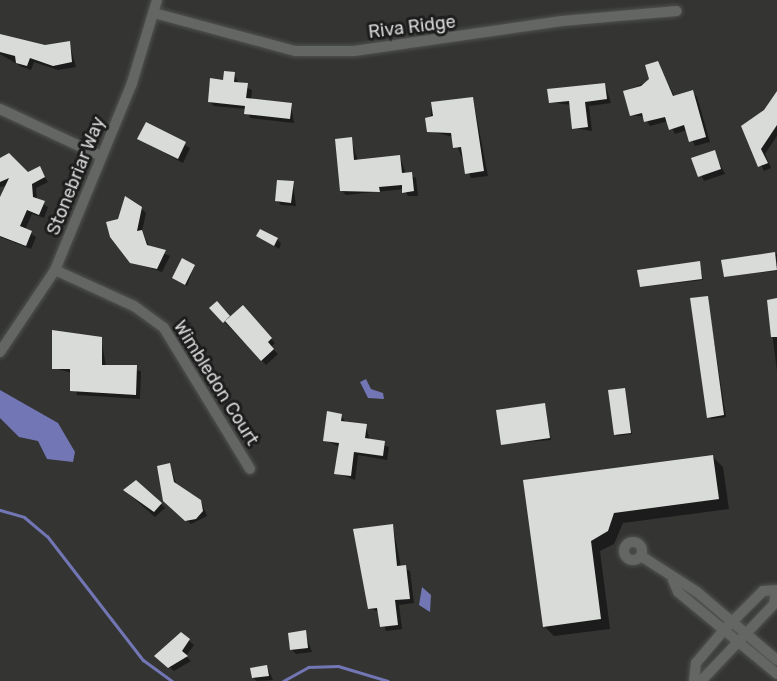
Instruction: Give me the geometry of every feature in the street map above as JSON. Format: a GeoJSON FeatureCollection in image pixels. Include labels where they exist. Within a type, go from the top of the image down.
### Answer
{"type":"FeatureCollection","features":[{"type":"Feature","properties":{"kind":"street","name":"Stonebriar Way"},"geometry":{"type":"LineString","coordinates":[[0,352],[55,270],[101,156],[157,0]]}},
{"type":"Feature","properties":{"kind":"street","name":"Riva Ridge"},"geometry":{"type":"LineString","coordinates":[[154,13],[276,47],[319,51],[677,11]]}},
{"type":"Feature","properties":{"kind":"street"},"geometry":{"type":"LineString","coordinates":[[0,109],[101,156]]}},
{"type":"Feature","properties":{"kind":"street","name":"Wimbledon Court"},"geometry":{"type":"LineString","coordinates":[[55,270],[134,306],[164,328],[250,469]]}},
{"type":"Feature","properties":{"kind":"street"},"geometry":{"type":"LineString","coordinates":[[641,556],[745,630],[777,660]]}},
{"type":"Feature","properties":{"kind":"street"},"geometry":{"type":"LineString","coordinates":[[673,580],[678,592],[777,674]]}},
{"type":"Feature","properties":{"kind":"street"},"geometry":{"type":"LineString","coordinates":[[694,681],[696,663],[724,630],[763,591],[776,591],[774,604],[745,630],[701,681]]}},
{"type":"Feature","properties":{"kind":"water"},"geometry":{"type":"Polygon","coordinates":[[[366,379],[371,389],[383,393],[384,399],[368,398],[360,382],[366,379]]]}},
{"type":"Feature","properties":{"kind":"water"},"geometry":{"type":"Polygon","coordinates":[[[0,390],[58,423],[75,452],[73,462],[47,459],[38,441],[19,437],[0,418],[0,390]]]}},
{"type":"Feature","properties":{"kind":"water"},"geometry":{"type":"Polygon","coordinates":[[[422,587],[431,595],[430,612],[419,605],[422,587]]]}},
{"type":"Feature","properties":{"kind":"building"},"geometry":{"type":"Polygon","coordinates":[[[0,34],[45,45],[70,41],[72,62],[53,66],[30,58],[27,66],[16,63],[15,56],[0,52],[0,34]]]}},
{"type":"Feature","properties":{"kind":"building"},"geometry":{"type":"Polygon","coordinates":[[[658,61],[673,96],[693,90],[706,137],[689,142],[684,125],[669,130],[665,117],[644,122],[642,113],[630,116],[623,91],[641,86],[649,79],[645,65],[658,61]]]}},
{"type":"Feature","properties":{"kind":"building"},"geometry":{"type":"Polygon","coordinates":[[[224,71],[235,72],[234,82],[248,83],[246,98],[292,103],[290,119],[244,114],[245,106],[208,102],[210,78],[223,80],[224,71]]]}},
{"type":"Feature","properties":{"kind":"building"},"geometry":{"type":"Polygon","coordinates":[[[605,83],[607,99],[585,102],[588,127],[572,129],[569,101],[549,103],[547,89],[605,83]]]}},
{"type":"Feature","properties":{"kind":"building"},"geometry":{"type":"Polygon","coordinates":[[[777,91],[777,125],[761,149],[768,163],[758,167],[741,126],[764,110],[777,91]]]}},
{"type":"Feature","properties":{"kind":"building"},"geometry":{"type":"Polygon","coordinates":[[[473,97],[484,171],[465,174],[461,147],[453,148],[451,133],[427,132],[425,118],[433,116],[431,102],[473,97]]]}},
{"type":"Feature","properties":{"kind":"building"},"geometry":{"type":"Polygon","coordinates":[[[146,122],[186,142],[178,159],[137,139],[146,122]]]}},
{"type":"Feature","properties":{"kind":"building"},"geometry":{"type":"Polygon","coordinates":[[[352,137],[354,160],[400,155],[402,173],[412,172],[414,191],[402,193],[402,185],[379,187],[380,192],[340,191],[335,139],[352,137]]]}},
{"type":"Feature","properties":{"kind":"building"},"geometry":{"type":"Polygon","coordinates":[[[715,150],[721,169],[698,177],[691,158],[715,150]]]}},
{"type":"Feature","properties":{"kind":"building"},"geometry":{"type":"Polygon","coordinates":[[[9,153],[28,172],[40,166],[45,177],[32,184],[33,197],[45,201],[39,215],[27,210],[20,226],[32,231],[26,246],[0,236],[0,197],[9,178],[0,182],[0,158],[9,153]]]}},
{"type":"Feature","properties":{"kind":"building"},"geometry":{"type":"Polygon","coordinates":[[[277,180],[294,181],[291,203],[275,201],[277,180]]]}},
{"type":"Feature","properties":{"kind":"building"},"geometry":{"type":"Polygon","coordinates":[[[125,196],[142,207],[137,231],[142,230],[147,245],[166,250],[157,269],[130,263],[110,237],[106,222],[118,219],[125,196]]]}},
{"type":"Feature","properties":{"kind":"building"},"geometry":{"type":"Polygon","coordinates":[[[260,229],[278,238],[274,246],[256,236],[260,229]]]}},
{"type":"Feature","properties":{"kind":"building"},"geometry":{"type":"Polygon","coordinates":[[[775,252],[777,270],[724,277],[721,260],[775,252]]]}},
{"type":"Feature","properties":{"kind":"building"},"geometry":{"type":"Polygon","coordinates":[[[182,258],[195,265],[185,285],[172,278],[182,258]]]}},
{"type":"Feature","properties":{"kind":"building"},"geometry":{"type":"Polygon","coordinates":[[[700,261],[702,279],[640,287],[637,270],[700,261]]]}},
{"type":"Feature","properties":{"kind":"building"},"geometry":{"type":"Polygon","coordinates":[[[708,296],[724,415],[707,418],[690,298],[708,296]]]}},
{"type":"Feature","properties":{"kind":"building"},"geometry":{"type":"Polygon","coordinates":[[[777,298],[777,337],[771,337],[767,300],[777,298]]]}},
{"type":"Feature","properties":{"kind":"building"},"geometry":{"type":"Polygon","coordinates":[[[217,301],[230,316],[223,323],[209,308],[217,301]]]}},
{"type":"Feature","properties":{"kind":"building"},"geometry":{"type":"Polygon","coordinates":[[[243,305],[272,338],[268,342],[274,349],[261,361],[225,321],[243,305]]]}},
{"type":"Feature","properties":{"kind":"building"},"geometry":{"type":"Polygon","coordinates":[[[52,330],[102,337],[102,365],[137,365],[136,395],[70,391],[70,369],[52,369],[52,330]]]}},
{"type":"Feature","properties":{"kind":"building"},"geometry":{"type":"Polygon","coordinates":[[[625,388],[631,433],[614,435],[608,390],[625,388]]]}},
{"type":"Feature","properties":{"kind":"building"},"geometry":{"type":"Polygon","coordinates":[[[545,403],[550,438],[501,445],[496,410],[545,403]]]}},
{"type":"Feature","properties":{"kind":"building"},"geometry":{"type":"Polygon","coordinates":[[[327,411],[342,414],[341,421],[367,424],[365,438],[385,441],[383,456],[354,452],[351,476],[334,474],[339,443],[323,441],[327,411]]]}},
{"type":"Feature","properties":{"kind":"building"},"geometry":{"type":"Polygon","coordinates":[[[713,455],[719,499],[614,513],[608,531],[591,541],[601,619],[543,627],[523,480],[713,455]]]}},
{"type":"Feature","properties":{"kind":"building"},"geometry":{"type":"Polygon","coordinates":[[[170,463],[174,482],[201,500],[203,511],[196,519],[185,521],[163,501],[157,466],[170,463]]]}},
{"type":"Feature","properties":{"kind":"building"},"geometry":{"type":"Polygon","coordinates":[[[136,480],[162,503],[154,512],[123,490],[136,480]]]}},
{"type":"Feature","properties":{"kind":"building"},"geometry":{"type":"Polygon","coordinates":[[[393,524],[397,566],[406,565],[410,599],[395,600],[398,625],[380,627],[377,608],[368,609],[353,529],[393,524]]]}},
{"type":"Feature","properties":{"kind":"building"},"geometry":{"type":"Polygon","coordinates":[[[306,630],[308,648],[290,650],[288,633],[306,630]]]}},
{"type":"Feature","properties":{"kind":"building"},"geometry":{"type":"Polygon","coordinates":[[[181,632],[190,639],[182,651],[188,656],[168,668],[154,656],[181,632]]]}},
{"type":"Feature","properties":{"kind":"building"},"geometry":{"type":"Polygon","coordinates":[[[267,665],[269,676],[252,678],[250,668],[267,665]]]}},
{"type":"Feature","properties":{"kind":"waterway"},"geometry":{"type":"LineString","coordinates":[[0,510],[24,517],[47,536],[143,660],[172,681]]}},
{"type":"Feature","properties":{"kind":"waterway"},"geometry":{"type":"LineString","coordinates":[[283,681],[308,667],[338,666],[388,681]]}}]}
